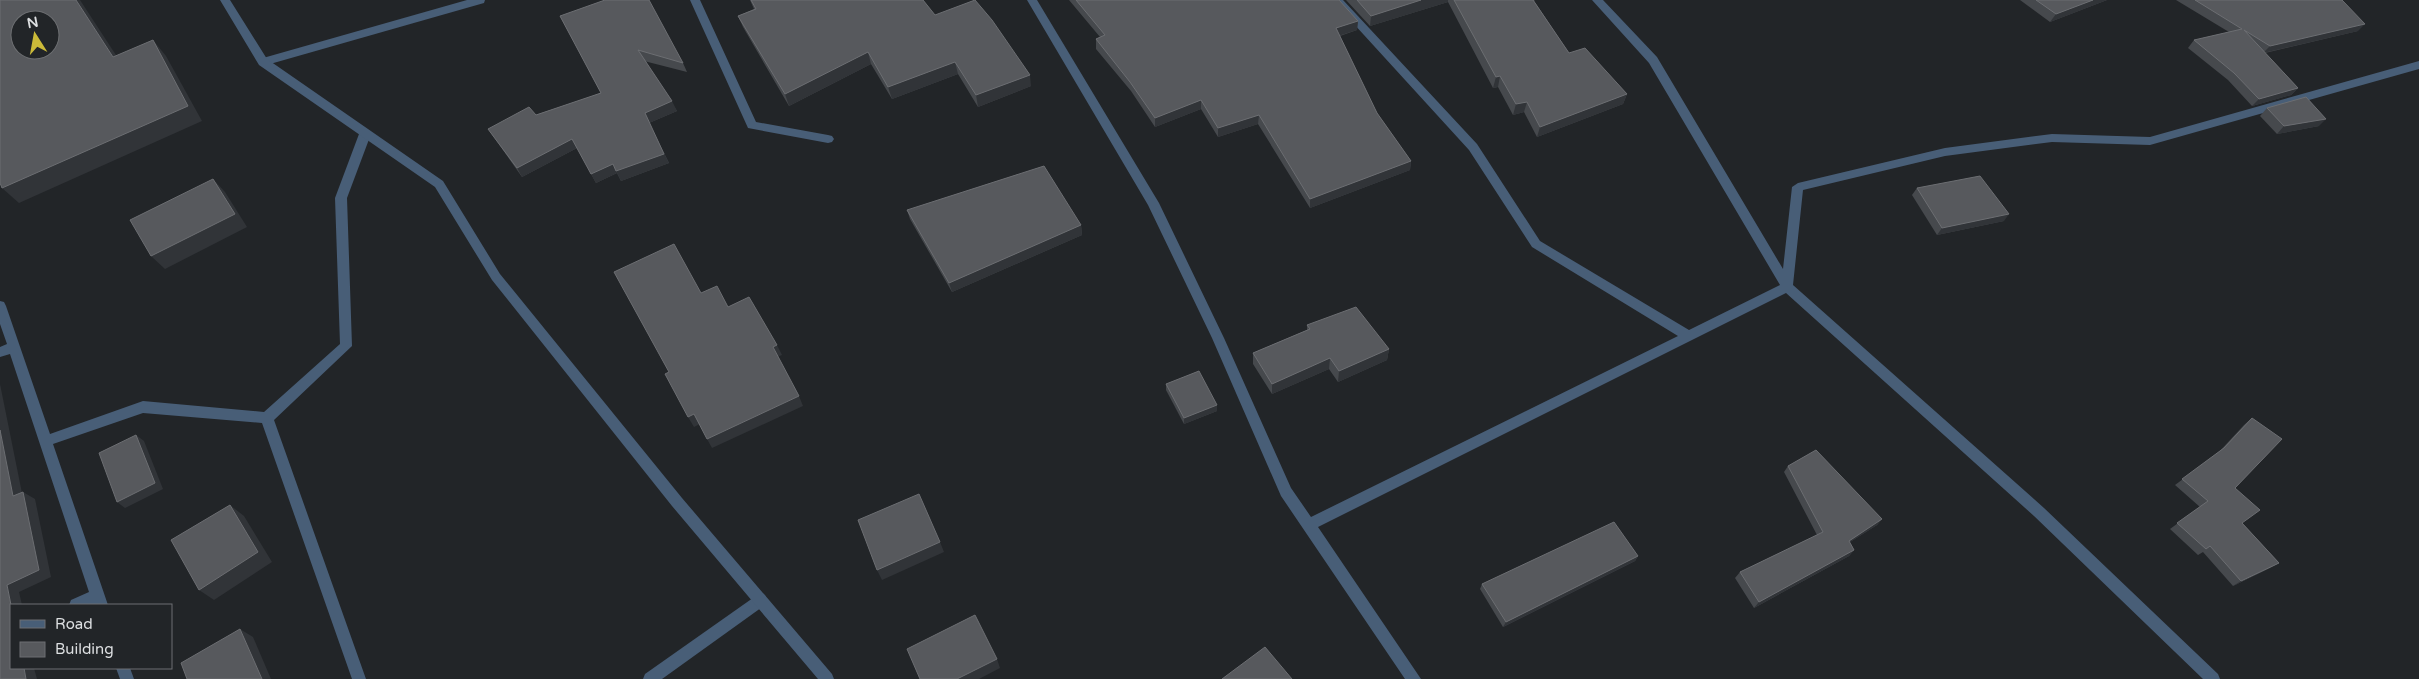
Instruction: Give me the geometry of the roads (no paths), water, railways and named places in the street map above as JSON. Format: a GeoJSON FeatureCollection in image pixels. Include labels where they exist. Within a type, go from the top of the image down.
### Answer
{"type":"FeatureCollection","features":[{"type":"Feature","properties":{"kind":"street"},"geometry":{"type":"LineString","coordinates":[[225,0],[263,62],[439,184],[496,277],[677,502],[827,679]]}},
{"type":"Feature","properties":{"kind":"street"},"geometry":{"type":"LineString","coordinates":[[263,62],[480,0]]}},
{"type":"Feature","properties":{"kind":"street"},"geometry":{"type":"LineString","coordinates":[[695,0],[752,125],[828,139]]}},
{"type":"Feature","properties":{"kind":"street"},"geometry":{"type":"LineString","coordinates":[[1032,0],[1153,203],[1218,338],[1286,492],[1414,679]]}},
{"type":"Feature","properties":{"kind":"street"},"geometry":{"type":"LineString","coordinates":[[1338,0],[1473,146],[1536,244],[1689,336]]}},
{"type":"Feature","properties":{"kind":"street"},"geometry":{"type":"LineString","coordinates":[[1597,0],[1653,60],[1786,287],[2039,512],[2213,679]]}},
{"type":"Feature","properties":{"kind":"street"},"geometry":{"type":"LineString","coordinates":[[1786,287],[1798,187],[1946,152],[2052,138],[2150,141],[2419,65]]}},
{"type":"Feature","properties":{"kind":"street"},"geometry":{"type":"LineString","coordinates":[[46,441],[143,407],[267,418],[346,346],[341,198],[365,134]]}},
{"type":"Feature","properties":{"kind":"street"},"geometry":{"type":"LineString","coordinates":[[1309,525],[1786,287]]}},
{"type":"Feature","properties":{"kind":"street"},"geometry":{"type":"LineString","coordinates":[[0,306],[99,600],[81,604]]}},
{"type":"Feature","properties":{"kind":"street"},"geometry":{"type":"LineString","coordinates":[[0,352],[15,346]]}},
{"type":"Feature","properties":{"kind":"street"},"geometry":{"type":"LineString","coordinates":[[267,418],[359,679]]}},
{"type":"Feature","properties":{"kind":"street"},"geometry":{"type":"LineString","coordinates":[[650,679],[760,600]]}}]}
